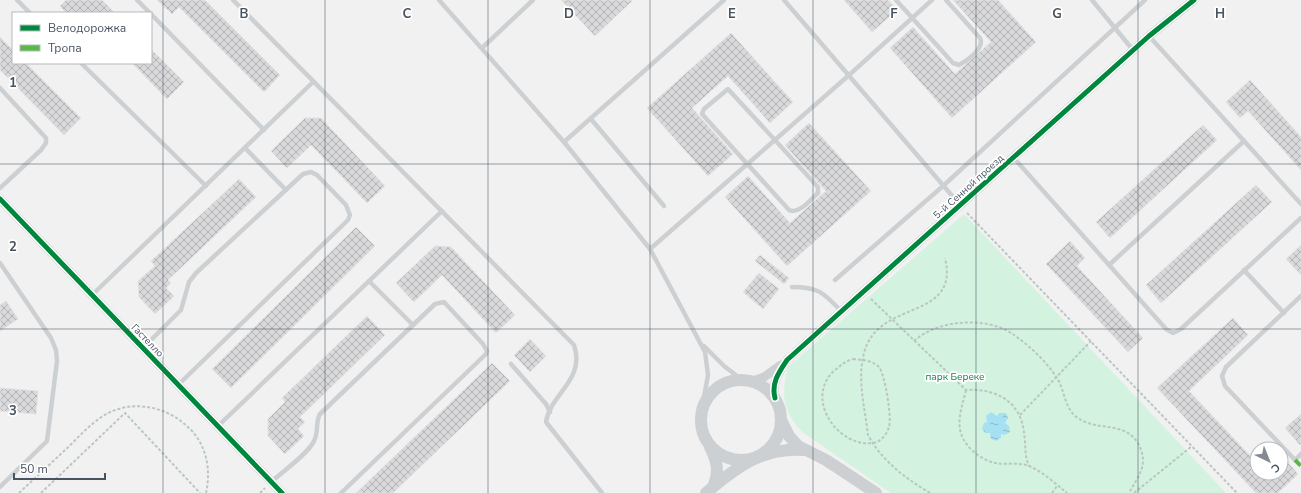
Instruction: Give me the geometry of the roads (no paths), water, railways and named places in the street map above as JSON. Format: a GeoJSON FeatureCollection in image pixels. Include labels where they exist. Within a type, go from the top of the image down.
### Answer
{"type":"FeatureCollection","features":[{"type":"Feature","properties":{"kind":"street","name":"5-й Сенной проезд"},"geometry":{"type":"LineString","coordinates":[[775,398],[774,388],[776,380],[787,360],[1133,50],[1194,0]]}},
{"type":"Feature","properties":{"kind":"street","name":"Гастелло"},"geometry":{"type":"LineString","coordinates":[[0,199],[282,493]]}},
{"type":"Feature","properties":{"kind":"street"},"geometry":{"type":"LineString","coordinates":[[710,490],[718,475],[718,467],[701,427],[702,408],[708,397],[717,387],[728,381],[764,377],[787,360]]}},
{"type":"Feature","properties":{"kind":"street"},"geometry":{"type":"LineString","coordinates":[[710,490],[753,458],[765,452],[774,443],[780,432],[780,408],[775,398],[765,388],[747,380]]}},
{"type":"Feature","properties":{"kind":"street"},"geometry":{"type":"LineString","coordinates":[[781,420],[791,440],[804,450],[832,463],[876,493]]}},
{"type":"Feature","properties":{"kind":"street"},"geometry":{"type":"LineString","coordinates":[[709,444],[718,453],[729,458],[741,460],[783,450],[804,450]]}},
{"type":"Feature","properties":{"kind":"lane"},"geometry":{"type":"LineString","coordinates":[[17,0],[29,12]]}},
{"type":"Feature","properties":{"kind":"lane"},"geometry":{"type":"LineString","coordinates":[[137,0],[150,12]]}},
{"type":"Feature","properties":{"kind":"lane"},"geometry":{"type":"LineString","coordinates":[[233,0],[574,345],[577,353],[573,375],[546,419],[547,426],[602,493]]}},
{"type":"Feature","properties":{"kind":"lane"},"geometry":{"type":"LineString","coordinates":[[439,0],[564,142],[650,249],[700,342],[706,358],[708,375],[702,408]]}},
{"type":"Feature","properties":{"kind":"lane"},"geometry":{"type":"LineString","coordinates":[[482,48],[533,0]]}},
{"type":"Feature","properties":{"kind":"lane"},"geometry":{"type":"LineString","coordinates":[[564,142],[724,0]]}},
{"type":"Feature","properties":{"kind":"lane"},"geometry":{"type":"LineString","coordinates":[[784,0],[960,205]]}},
{"type":"Feature","properties":{"kind":"lane"},"geometry":{"type":"LineString","coordinates":[[896,0],[953,64],[958,65],[962,64],[980,47],[981,40],[946,0]]}},
{"type":"Feature","properties":{"kind":"lane"},"geometry":{"type":"LineString","coordinates":[[650,249],[776,140],[932,0]]}},
{"type":"Feature","properties":{"kind":"lane"},"geometry":{"type":"LineString","coordinates":[[1092,0],[1133,50]]}},
{"type":"Feature","properties":{"kind":"lane"},"geometry":{"type":"LineString","coordinates":[[835,280],[944,186],[1145,0]]}},
{"type":"Feature","properties":{"kind":"lane"},"geometry":{"type":"LineString","coordinates":[[152,14],[264,130]]}},
{"type":"Feature","properties":{"kind":"lane"},"geometry":{"type":"LineString","coordinates":[[1149,36],[1301,204]]}},
{"type":"Feature","properties":{"kind":"lane"},"geometry":{"type":"LineString","coordinates":[[82,64],[206,186]]}},
{"type":"Feature","properties":{"kind":"lane"},"geometry":{"type":"LineString","coordinates":[[92,295],[313,82]]}},
{"type":"Feature","properties":{"kind":"lane"},"geometry":{"type":"LineString","coordinates":[[0,88],[46,138],[46,143],[41,150],[0,188]]}},
{"type":"Feature","properties":{"kind":"lane"},"geometry":{"type":"LineString","coordinates":[[724,90],[731,90],[819,190],[798,211],[794,212],[789,210],[748,164],[702,114],[704,108],[724,90]]}},
{"type":"Feature","properties":{"kind":"lane"},"geometry":{"type":"LineString","coordinates":[[591,119],[664,206]]}},
{"type":"Feature","properties":{"kind":"lane"},"geometry":{"type":"LineString","coordinates":[[1109,265],[1244,141]]}},
{"type":"Feature","properties":{"kind":"lane"},"geometry":{"type":"LineString","coordinates":[[245,148],[286,190]]}},
{"type":"Feature","properties":{"kind":"lane"},"geometry":{"type":"LineString","coordinates":[[1013,157],[1166,329],[1173,332],[1181,329],[1301,218]]}},
{"type":"Feature","properties":{"kind":"lane"},"geometry":{"type":"LineString","coordinates":[[143,348],[181,310],[189,282],[192,277],[303,174],[314,173],[346,205],[350,215],[348,220],[178,385]]}},
{"type":"Feature","properties":{"kind":"lane"},"geometry":{"type":"LineString","coordinates":[[218,426],[442,211]]}},
{"type":"Feature","properties":{"kind":"lane"},"geometry":{"type":"LineString","coordinates":[[0,264],[51,338],[56,350],[57,361],[47,441],[0,487]]}},
{"type":"Feature","properties":{"kind":"lane"},"geometry":{"type":"LineString","coordinates":[[1244,270],[1284,313]]}},
{"type":"Feature","properties":{"kind":"lane"},"geometry":{"type":"LineString","coordinates":[[369,281],[412,325]]}},
{"type":"Feature","properties":{"kind":"lane"},"geometry":{"type":"LineString","coordinates":[[792,287],[810,287],[819,290],[841,311]]}},
{"type":"Feature","properties":{"kind":"lane"},"geometry":{"type":"LineString","coordinates":[[1301,296],[1226,367],[1222,376],[1226,386],[1295,460],[1301,454]]}},
{"type":"Feature","properties":{"kind":"lane"},"geometry":{"type":"LineString","coordinates":[[272,482],[314,442],[317,432],[317,422],[320,414],[435,304],[444,302],[483,344],[486,354],[341,493]]}},
{"type":"Feature","properties":{"kind":"lane"},"geometry":{"type":"LineString","coordinates":[[700,342],[724,366],[747,380]]}},
{"type":"Feature","properties":{"kind":"lane"},"geometry":{"type":"LineString","coordinates":[[510,364],[546,404],[550,412]]}},
{"type":"Feature","properties":{"kind":"water"},"geometry":{"type":"Polygon","coordinates":[[[991,412],[997,416],[999,413],[1006,413],[1008,418],[1005,423],[1009,426],[1010,432],[1005,435],[1001,434],[1001,438],[996,441],[991,439],[990,433],[985,433],[982,429],[984,423],[987,422],[986,416],[991,412]]]}},
{"type":"Feature","properties":{"kind":"park label","name":"парк Береке"},"geometry":{"type":"Point","coordinates":[955,376]}}]}
